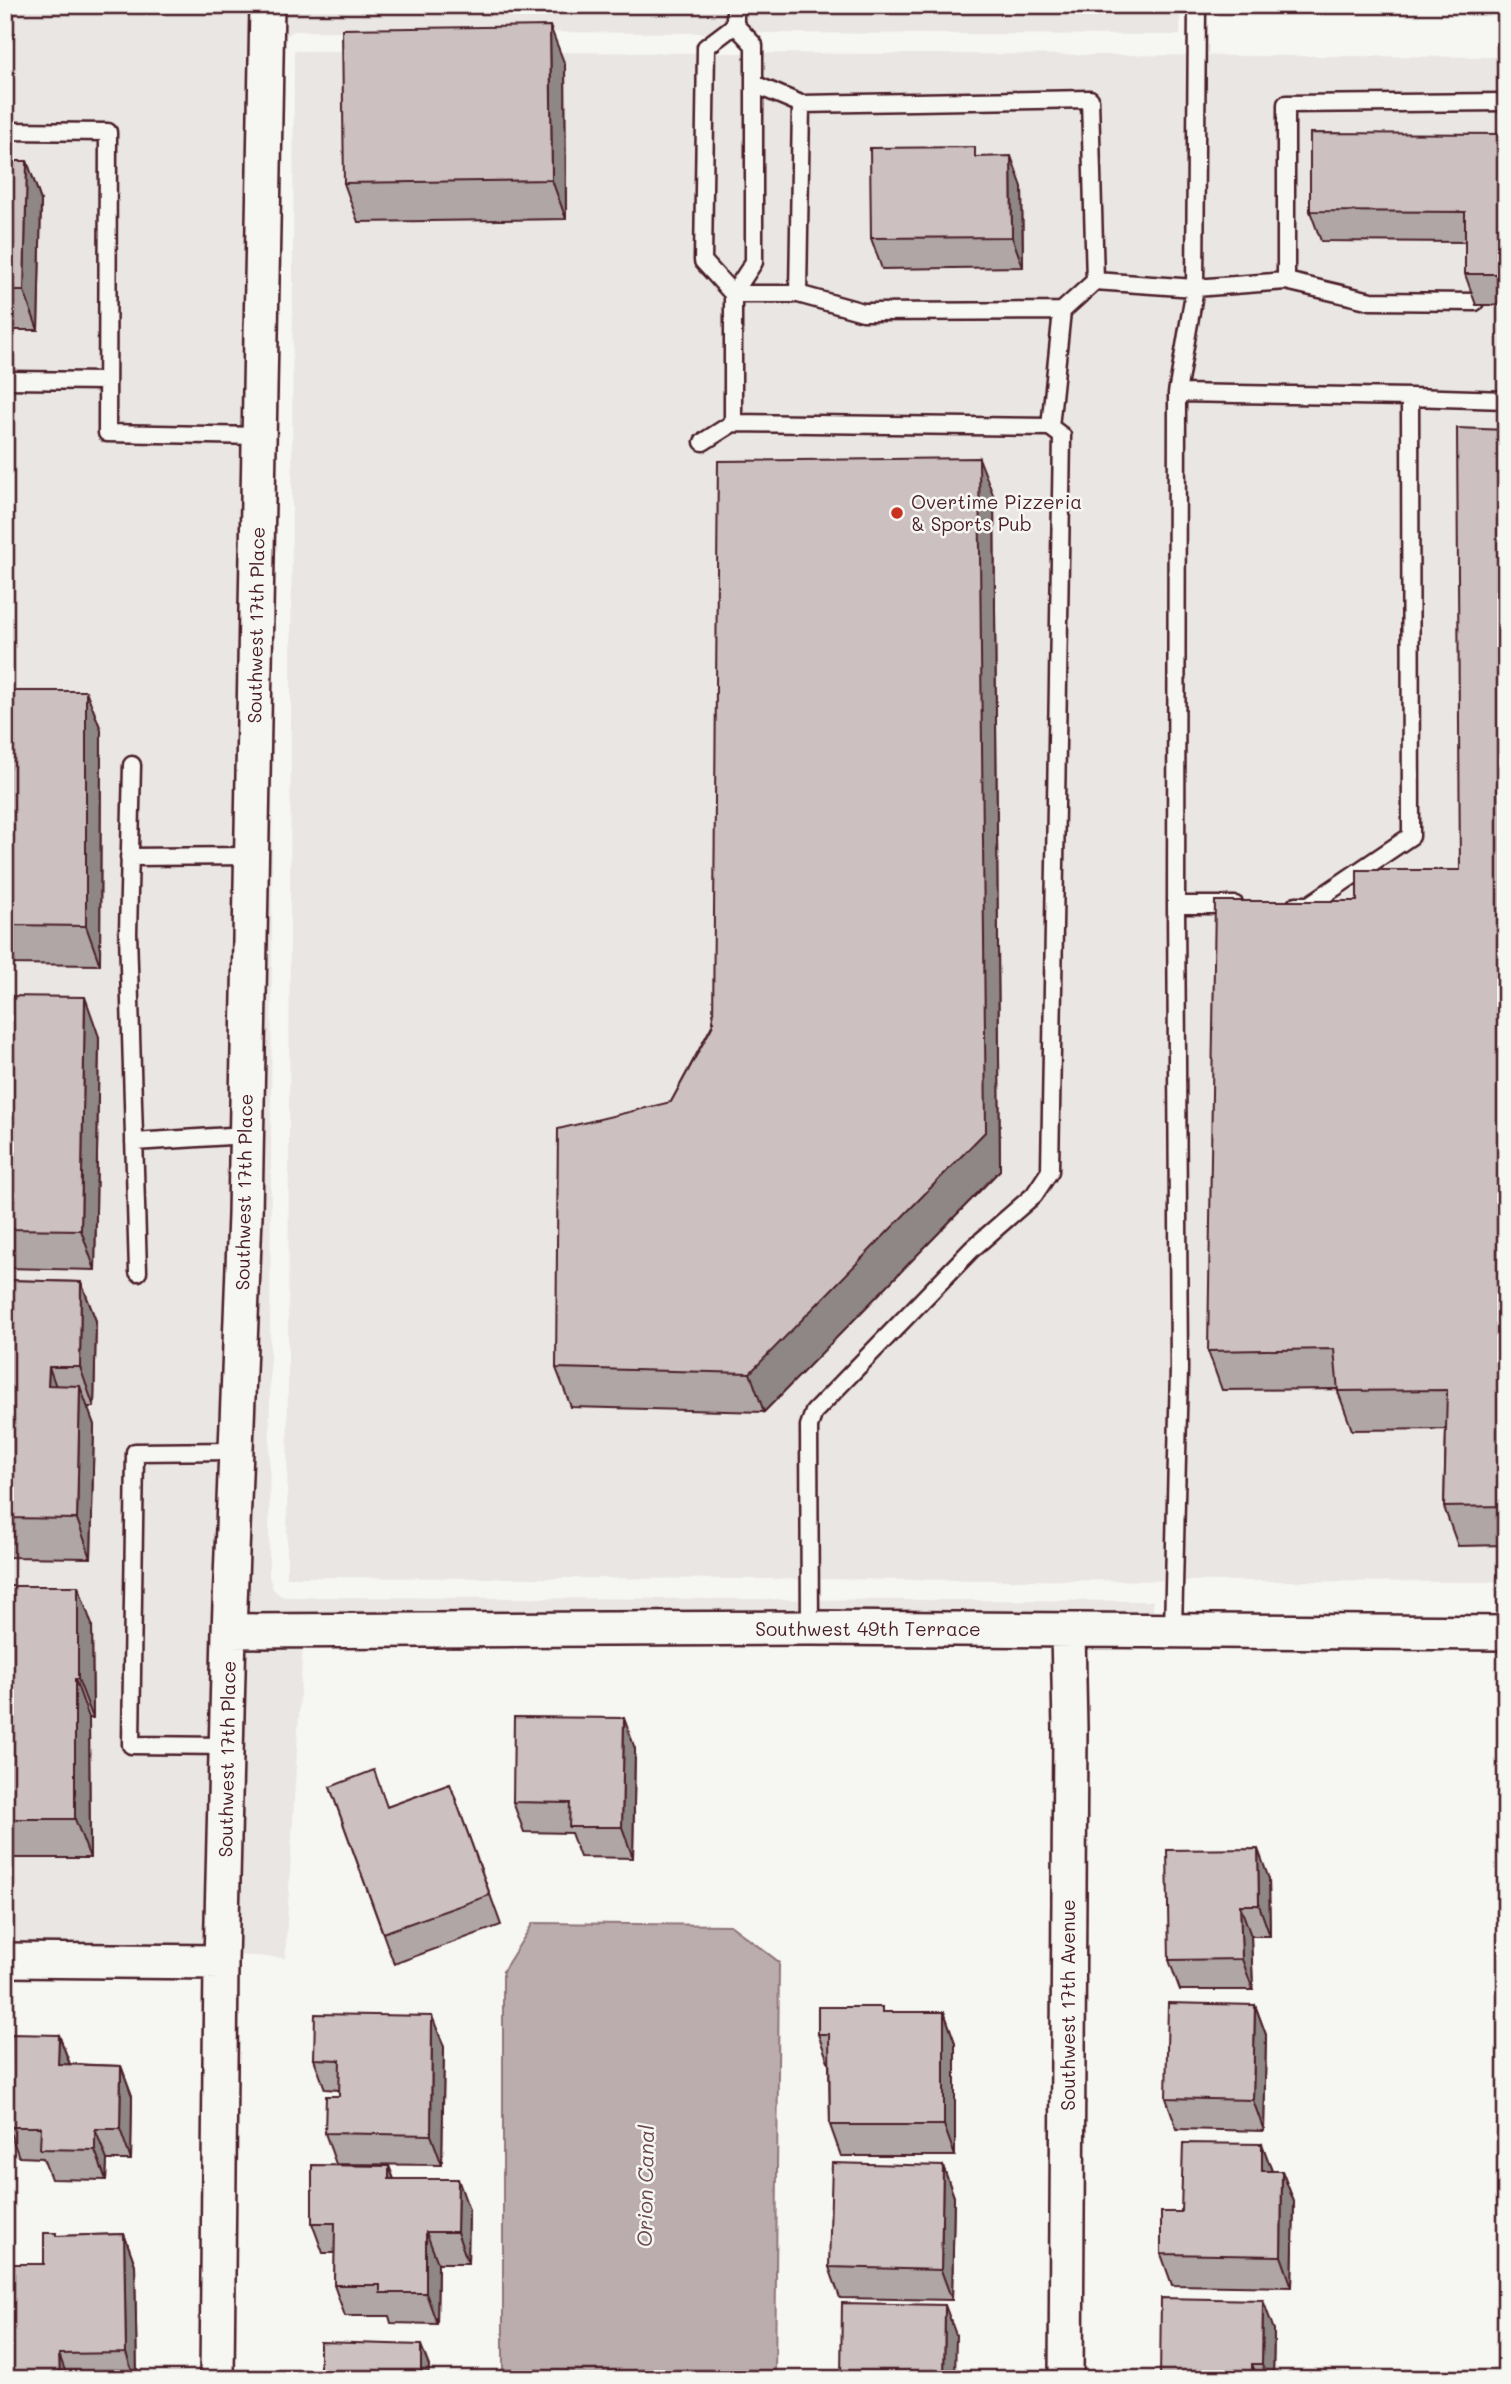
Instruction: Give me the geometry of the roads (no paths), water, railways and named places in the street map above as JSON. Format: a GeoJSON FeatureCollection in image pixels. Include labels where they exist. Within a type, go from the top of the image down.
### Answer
{"type":"FeatureCollection","features":[{"type":"Feature","properties":{"kind":"street","name":"Southwest 17th Place"},"geometry":{"type":"LineString","coordinates":[[217,2379],[221,1962],[246,1135],[267,5]]}},
{"type":"Feature","properties":{"kind":"street","name":"Southwest 49th Terrace"},"geometry":{"type":"LineString","coordinates":[[229,1631],[810,1628],[1506,1633]]}},
{"type":"Feature","properties":{"kind":"street","name":"Southwest 17th Avenue"},"geometry":{"type":"LineString","coordinates":[[1066,2379],[1070,1729],[1068,1631]]}},
{"type":"Feature","properties":{"kind":"street"},"geometry":{"type":"LineString","coordinates":[[5,1960],[221,1962]]}},
{"type":"Feature","properties":{"kind":"lane"},"geometry":{"type":"LineString","coordinates":[[733,423],[733,294],[754,262],[754,45],[735,24],[735,5]]}},
{"type":"Feature","properties":{"kind":"lane"},"geometry":{"type":"LineString","coordinates":[[1173,1631],[1179,1368],[1175,905],[1177,393],[1195,288],[1198,5]]}},
{"type":"Feature","properties":{"kind":"lane"},"geometry":{"type":"LineString","coordinates":[[735,24],[706,47],[703,261],[733,294],[798,294],[863,312],[1062,311],[1096,281],[1195,288],[1286,281],[1371,301],[1475,302]]}},
{"type":"Feature","properties":{"kind":"lane"},"geometry":{"type":"LineString","coordinates":[[754,84],[801,104],[1090,99],[1096,281]]}},
{"type":"Feature","properties":{"kind":"lane"},"geometry":{"type":"LineString","coordinates":[[1286,281],[1286,103],[1506,102]]}},
{"type":"Feature","properties":{"kind":"lane"},"geometry":{"type":"LineString","coordinates":[[798,294],[801,104]]}},
{"type":"Feature","properties":{"kind":"lane"},"geometry":{"type":"LineString","coordinates":[[5,131],[108,132],[107,433],[259,436]]}},
{"type":"Feature","properties":{"kind":"lane"},"geometry":{"type":"LineString","coordinates":[[1050,428],[1062,311]]}},
{"type":"Feature","properties":{"kind":"lane"},"geometry":{"type":"LineString","coordinates":[[5,380],[107,381]]}},
{"type":"Feature","properties":{"kind":"lane"},"geometry":{"type":"LineString","coordinates":[[1177,393],[1506,400]]}},
{"type":"Feature","properties":{"kind":"lane"},"geometry":{"type":"LineString","coordinates":[[1282,905],[1309,905],[1411,836],[1410,397]]}},
{"type":"Feature","properties":{"kind":"lane"},"geometry":{"type":"LineString","coordinates":[[703,442],[733,423],[1050,428],[1062,436],[1050,1171],[1034,1195],[972,1250],[814,1412],[809,1426],[810,1628]]}},
{"type":"Feature","properties":{"kind":"lane"},"geometry":{"type":"LineString","coordinates":[[132,765],[128,933],[138,1272]]}},
{"type":"Feature","properties":{"kind":"lane"},"geometry":{"type":"LineString","coordinates":[[129,857],[252,856]]}},
{"type":"Feature","properties":{"kind":"lane"},"geometry":{"type":"LineString","coordinates":[[1175,905],[1255,905]]}},
{"type":"Feature","properties":{"kind":"lane"},"geometry":{"type":"LineString","coordinates":[[134,1142],[246,1135]]}},
{"type":"Feature","properties":{"kind":"lane"},"geometry":{"type":"LineString","coordinates":[[228,1746],[131,1745],[135,1452],[236,1451]]}},
{"type":"Feature","properties":{"kind":"water","name":"Orion Canal"},"geometry":{"type":"Polygon","coordinates":[[[533,1923],[730,1925],[779,1962],[775,2379],[503,2379],[503,1971],[533,1923]]]}},
{"type":"Feature","properties":{"kind":"place","name":"Overtime Pizzeria & Sports Pub"},"geometry":{"type":"Point","coordinates":[897,513]}}]}
